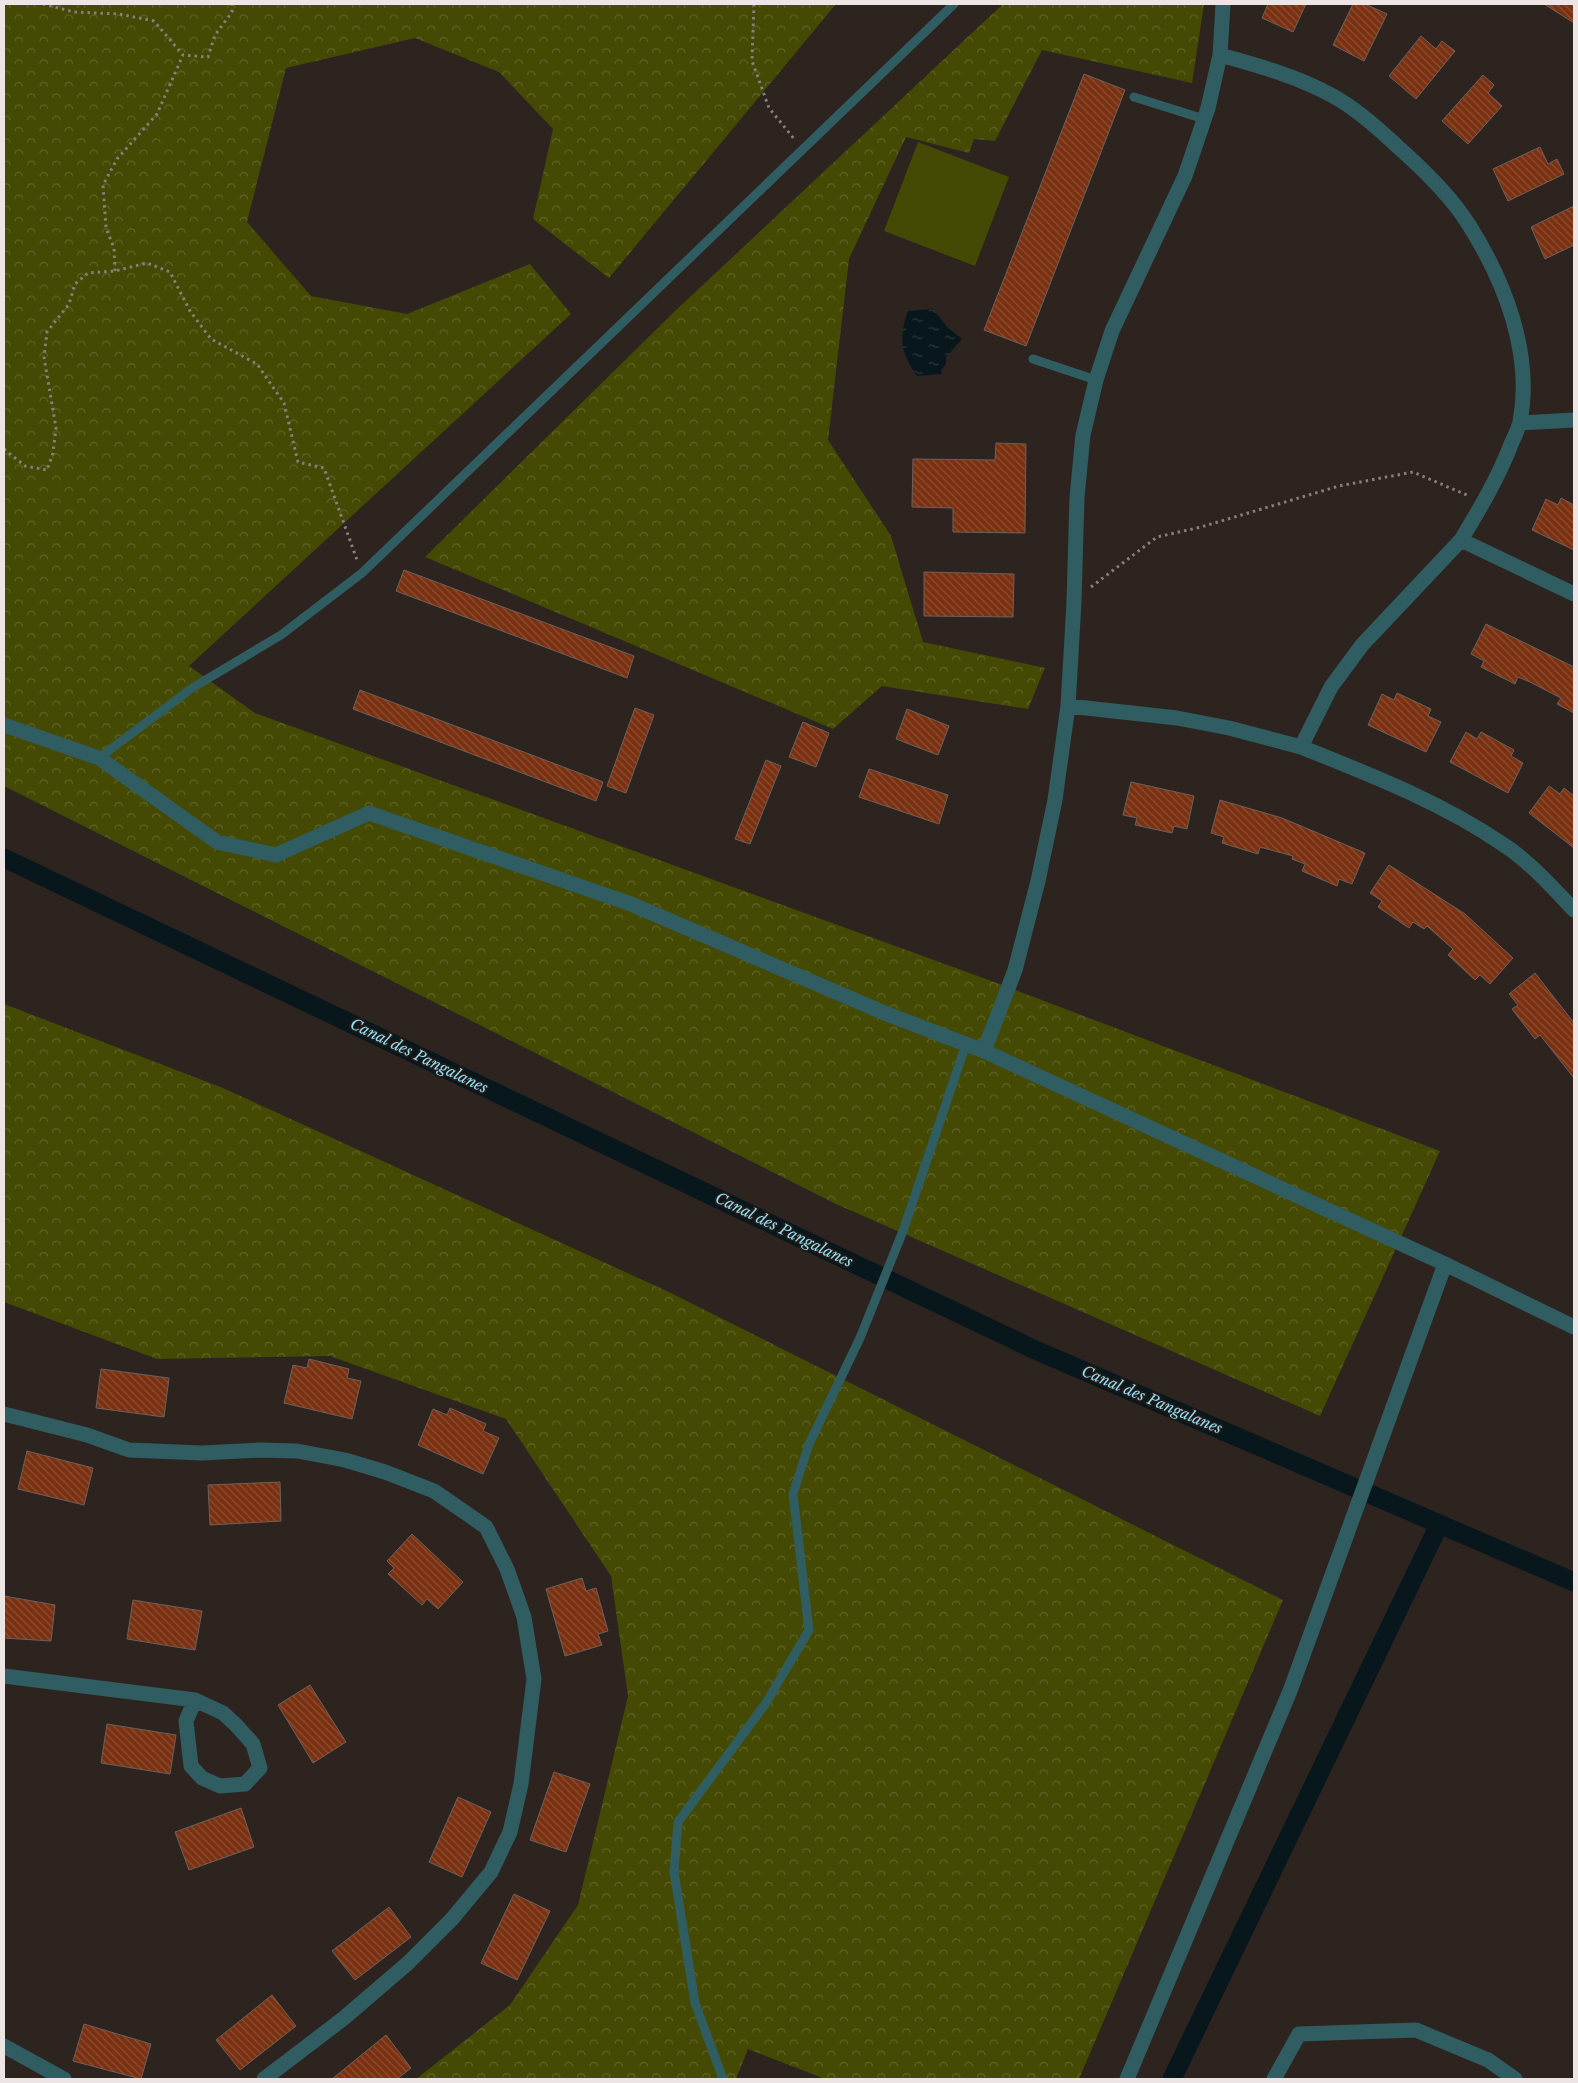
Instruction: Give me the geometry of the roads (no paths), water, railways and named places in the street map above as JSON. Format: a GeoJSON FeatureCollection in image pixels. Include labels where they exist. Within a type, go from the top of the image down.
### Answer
{"type":"FeatureCollection","features":[{"type":"Feature","properties":{"kind":"street"},"geometry":{"type":"LineString","coordinates":[[984,1051],[1015,970],[1038,881],[1055,800],[1068,706],[1074,602],[1077,497],[1083,435],[1096,380],[1112,330],[1185,176],[1204,119],[1220,55],[1223,4]]}},
{"type":"Feature","properties":{"kind":"street"},"geometry":{"type":"LineString","coordinates":[[1220,55],[1288,74],[1334,96],[1379,129],[1429,176],[1468,224],[1496,274],[1518,338],[1523,380],[1520,423],[1503,466],[1483,504],[1461,540],[1362,645],[1331,687],[1301,747]]}},
{"type":"Feature","properties":{"kind":"street"},"geometry":{"type":"LineString","coordinates":[[1520,423],[1574,420]]}},
{"type":"Feature","properties":{"kind":"street"},"geometry":{"type":"LineString","coordinates":[[1461,540],[1574,594]]}},
{"type":"Feature","properties":{"kind":"street"},"geometry":{"type":"LineString","coordinates":[[1068,706],[1177,718],[1229,728],[1301,747],[1390,782],[1450,811],[1506,846],[1574,910]]}},
{"type":"Feature","properties":{"kind":"street"},"geometry":{"type":"LineString","coordinates":[[4,725],[99,758],[217,842],[276,856],[369,813],[631,904],[887,1014],[984,1051],[1445,1264],[1574,1327]]}},
{"type":"Feature","properties":{"kind":"street"},"geometry":{"type":"LineString","coordinates":[[1127,2079],[1290,1691],[1445,1264]]}},
{"type":"Feature","properties":{"kind":"street"},"geometry":{"type":"LineString","coordinates":[[4,1414],[87,1435],[129,1450],[202,1453],[260,1450],[297,1451],[345,1460],[434,1491],[486,1527],[508,1569],[524,1617],[534,1679],[521,1784],[510,1832],[491,1872],[452,1919],[414,1957],[344,2018],[264,2079]]}},
{"type":"Feature","properties":{"kind":"street"},"geometry":{"type":"LineString","coordinates":[[4,1676],[195,1700],[223,1713],[253,1744],[260,1768],[245,1784],[220,1786],[202,1778],[192,1766],[186,1721],[195,1700]]}},
{"type":"Feature","properties":{"kind":"street"},"geometry":{"type":"LineString","coordinates":[[1274,2079],[1300,2034],[1416,2030],[1488,2060],[1515,2079]]}},
{"type":"Feature","properties":{"kind":"street"},"geometry":{"type":"LineString","coordinates":[[4,2046],[64,2079]]}},
{"type":"Feature","properties":{"kind":"lane"},"geometry":{"type":"LineString","coordinates":[[99,758],[192,688],[281,635],[362,573],[954,4]]}},
{"type":"Feature","properties":{"kind":"lane"},"geometry":{"type":"LineString","coordinates":[[1134,97],[1204,119]]}},
{"type":"Feature","properties":{"kind":"lane"},"geometry":{"type":"LineString","coordinates":[[1033,359],[1096,380]]}},
{"type":"Feature","properties":{"kind":"lane"},"geometry":{"type":"LineString","coordinates":[[723,2079],[695,2003],[674,1872],[678,1822],[766,1703],[809,1630],[793,1494],[809,1444],[860,1338],[903,1231],[966,1044]]}},
{"type":"Feature","properties":{"kind":"water"},"geometry":{"type":"Polygon","coordinates":[[[933,309],[948,328],[962,339],[946,357],[946,364],[941,370],[942,374],[917,376],[904,353],[902,338],[905,321],[908,311],[933,309]]]}},
{"type":"Feature","properties":{"kind":"waterway","name":"Canal des Pangalanes"},"geometry":{"type":"LineString","coordinates":[[4,858],[1033,1349],[1574,1582]]}},
{"type":"Feature","properties":{"kind":"waterway"},"geometry":{"type":"LineString","coordinates":[[1172,2079],[1439,1525]]}}]}
